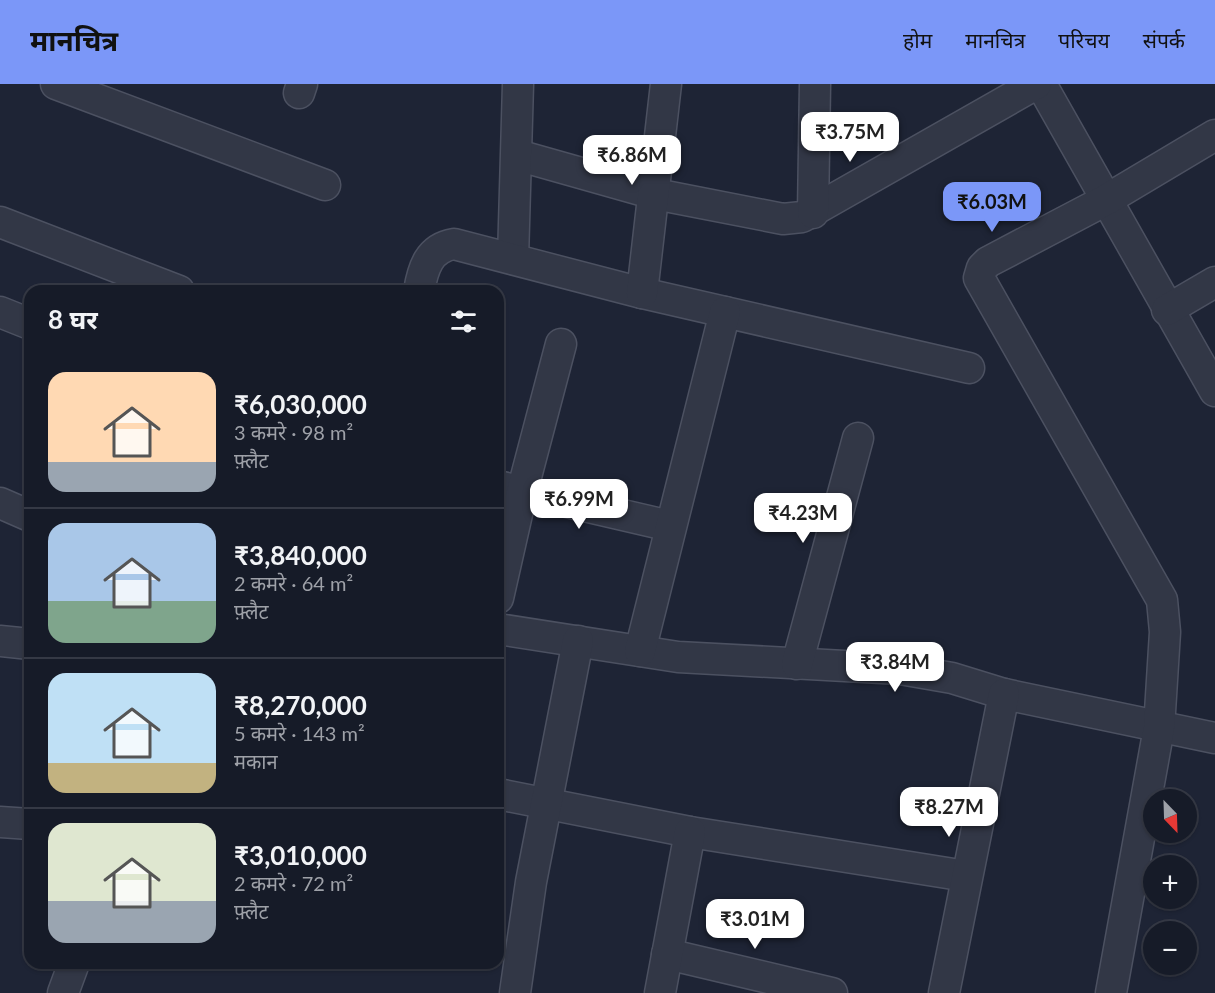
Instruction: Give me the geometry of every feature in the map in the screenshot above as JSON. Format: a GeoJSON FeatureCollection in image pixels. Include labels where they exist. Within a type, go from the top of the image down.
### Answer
{"type":"FeatureCollection","features":[{"type":"Feature","properties":{"kind":"street"},"geometry":{"type":"LineString","coordinates":[[56,84],[325,185]]}},
{"type":"Feature","properties":{"kind":"street"},"geometry":{"type":"LineString","coordinates":[[513,259],[518,84]]}},
{"type":"Feature","properties":{"kind":"street"},"geometry":{"type":"LineString","coordinates":[[642,293],[666,84]]}},
{"type":"Feature","properties":{"kind":"street"},"geometry":{"type":"LineString","coordinates":[[813,213],[815,84]]}},
{"type":"Feature","properties":{"kind":"street"},"geometry":{"type":"LineString","coordinates":[[517,155],[655,194],[783,219],[813,213],[1036,84]]}},
{"type":"Feature","properties":{"kind":"street"},"geometry":{"type":"LineString","coordinates":[[1041,84],[1167,310],[1215,391]]}},
{"type":"Feature","properties":{"kind":"street"},"geometry":{"type":"LineString","coordinates":[[1111,993],[1159,728],[1165,632],[1162,600],[979,278],[982,268],[988,262],[1106,201],[1215,135]]}},
{"type":"Feature","properties":{"kind":"street"},"geometry":{"type":"LineString","coordinates":[[0,222],[163,285]]}},
{"type":"Feature","properties":{"kind":"street"},"geometry":{"type":"LineString","coordinates":[[421,285],[428,259],[441,246],[454,244],[642,293],[969,368]]}},
{"type":"Feature","properties":{"kind":"street"},"geometry":{"type":"LineString","coordinates":[[1167,310],[1215,282]]}},
{"type":"Feature","properties":{"kind":"street"},"geometry":{"type":"LineString","coordinates":[[0,312],[24,322]]}},
{"type":"Feature","properties":{"kind":"street"},"geometry":{"type":"LineString","coordinates":[[640,651],[725,312]]}},
{"type":"Feature","properties":{"kind":"street"},"geometry":{"type":"LineString","coordinates":[[504,544],[510,489],[561,344]]}},
{"type":"Feature","properties":{"kind":"street"},"geometry":{"type":"LineString","coordinates":[[797,664],[858,438]]}},
{"type":"Feature","properties":{"kind":"street"},"geometry":{"type":"LineString","coordinates":[[510,489],[670,526]]}},
{"type":"Feature","properties":{"kind":"street"},"geometry":{"type":"LineString","coordinates":[[0,504],[24,514]]}},
{"type":"Feature","properties":{"kind":"street"},"geometry":{"type":"LineString","coordinates":[[504,630],[678,657],[900,669],[952,678],[1004,694],[1215,738]]}},
{"type":"Feature","properties":{"kind":"street"},"geometry":{"type":"LineString","coordinates":[[0,641],[24,643]]}},
{"type":"Feature","properties":{"kind":"street"},"geometry":{"type":"LineString","coordinates":[[515,993],[509,956],[531,882],[578,641]]}},
{"type":"Feature","properties":{"kind":"street"},"geometry":{"type":"LineString","coordinates":[[944,993],[1004,694]]}},
{"type":"Feature","properties":{"kind":"street"},"geometry":{"type":"LineString","coordinates":[[504,795],[690,832],[966,876]]}},
{"type":"Feature","properties":{"kind":"street"},"geometry":{"type":"LineString","coordinates":[[0,822],[24,824]]}},
{"type":"Feature","properties":{"kind":"street"},"geometry":{"type":"LineString","coordinates":[[660,993],[690,832]]}},
{"type":"Feature","properties":{"kind":"street"},"geometry":{"type":"LineString","coordinates":[[668,954],[832,993]]}},
{"type":"Feature","properties":{"kind":"street"},"geometry":{"type":"LineString","coordinates":[[63,993],[72,969]]}}]}
